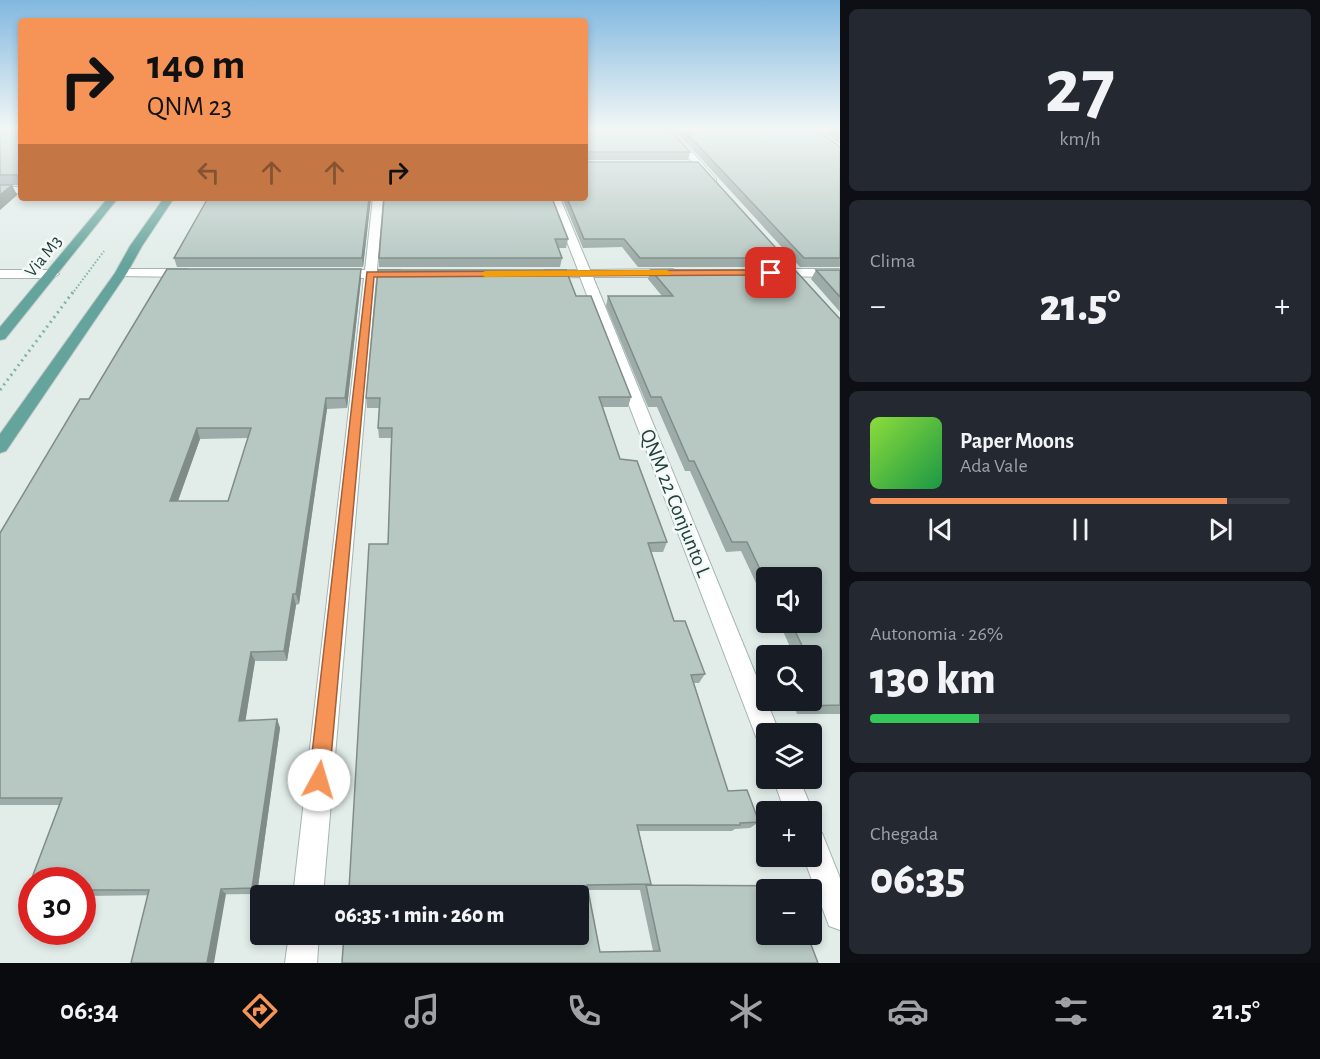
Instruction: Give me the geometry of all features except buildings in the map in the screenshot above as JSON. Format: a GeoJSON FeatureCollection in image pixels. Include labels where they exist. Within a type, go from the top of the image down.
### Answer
{"type":"FeatureCollection","features":[{"type":"Feature","properties":{"kind":"main road","name":"Via M3"},"geometry":{"type":"LineString","coordinates":[[0,336],[111,201]]}},
{"type":"Feature","properties":{"kind":"main road"},"geometry":{"type":"LineString","coordinates":[[136,246],[150,210],[156,201]]}},
{"type":"Feature","properties":{"kind":"main road"},"geometry":{"type":"LineString","coordinates":[[0,447],[121,273],[136,246],[167,201]]}},
{"type":"Feature","properties":{"kind":"main road"},"geometry":{"type":"LineString","coordinates":[[0,350],[20,314]]}},
{"type":"Feature","properties":{"kind":"street"},"geometry":{"type":"LineString","coordinates":[[706,173],[721,190]]}},
{"type":"Feature","properties":{"kind":"street"},"geometry":{"type":"LineString","coordinates":[[0,190],[18,190]]}},
{"type":"Feature","properties":{"kind":"street"},"geometry":{"type":"LineString","coordinates":[[309,885],[378,201]]}},
{"type":"Feature","properties":{"kind":"street","name":"QNM 22 Conjunto L"},"geometry":{"type":"LineString","coordinates":[[556,201],[764,723]]}},
{"type":"Feature","properties":{"kind":"street"},"geometry":{"type":"LineString","coordinates":[[760,273],[791,269],[840,273]]}},
{"type":"Feature","properties":{"kind":"street"},"geometry":{"type":"LineString","coordinates":[[791,269],[810,290]]}},
{"type":"Feature","properties":{"kind":"street"},"geometry":{"type":"LineString","coordinates":[[121,273],[204,273]]}},
{"type":"Feature","properties":{"kind":"street"},"geometry":{"type":"LineString","coordinates":[[537,274],[690,273]]}},
{"type":"Feature","properties":{"kind":"street"},"geometry":{"type":"LineString","coordinates":[[0,274],[53,274]]}},
{"type":"Feature","properties":{"kind":"street"},"geometry":{"type":"LineString","coordinates":[[322,274],[417,274]]}},
{"type":"Feature","properties":{"kind":"street"},"geometry":{"type":"LineString","coordinates":[[821,867],[840,915]]}},
{"type":"Feature","properties":{"kind":"street"},"geometry":{"type":"LineString","coordinates":[[301,963],[303,945]]}},
{"type":"Feature","properties":{"kind":"path"},"geometry":{"type":"LineString","coordinates":[[0,390],[107,247]]}},
{"type":"Feature","properties":{"kind":"slow traffic"},"geometry":{"type":"LineString","coordinates":[[485,274],[667,273]]}},
{"type":"Feature","properties":{"kind":"route"},"geometry":{"type":"LineString","coordinates":[[319,780],[370,274],[771,273]]}}]}
